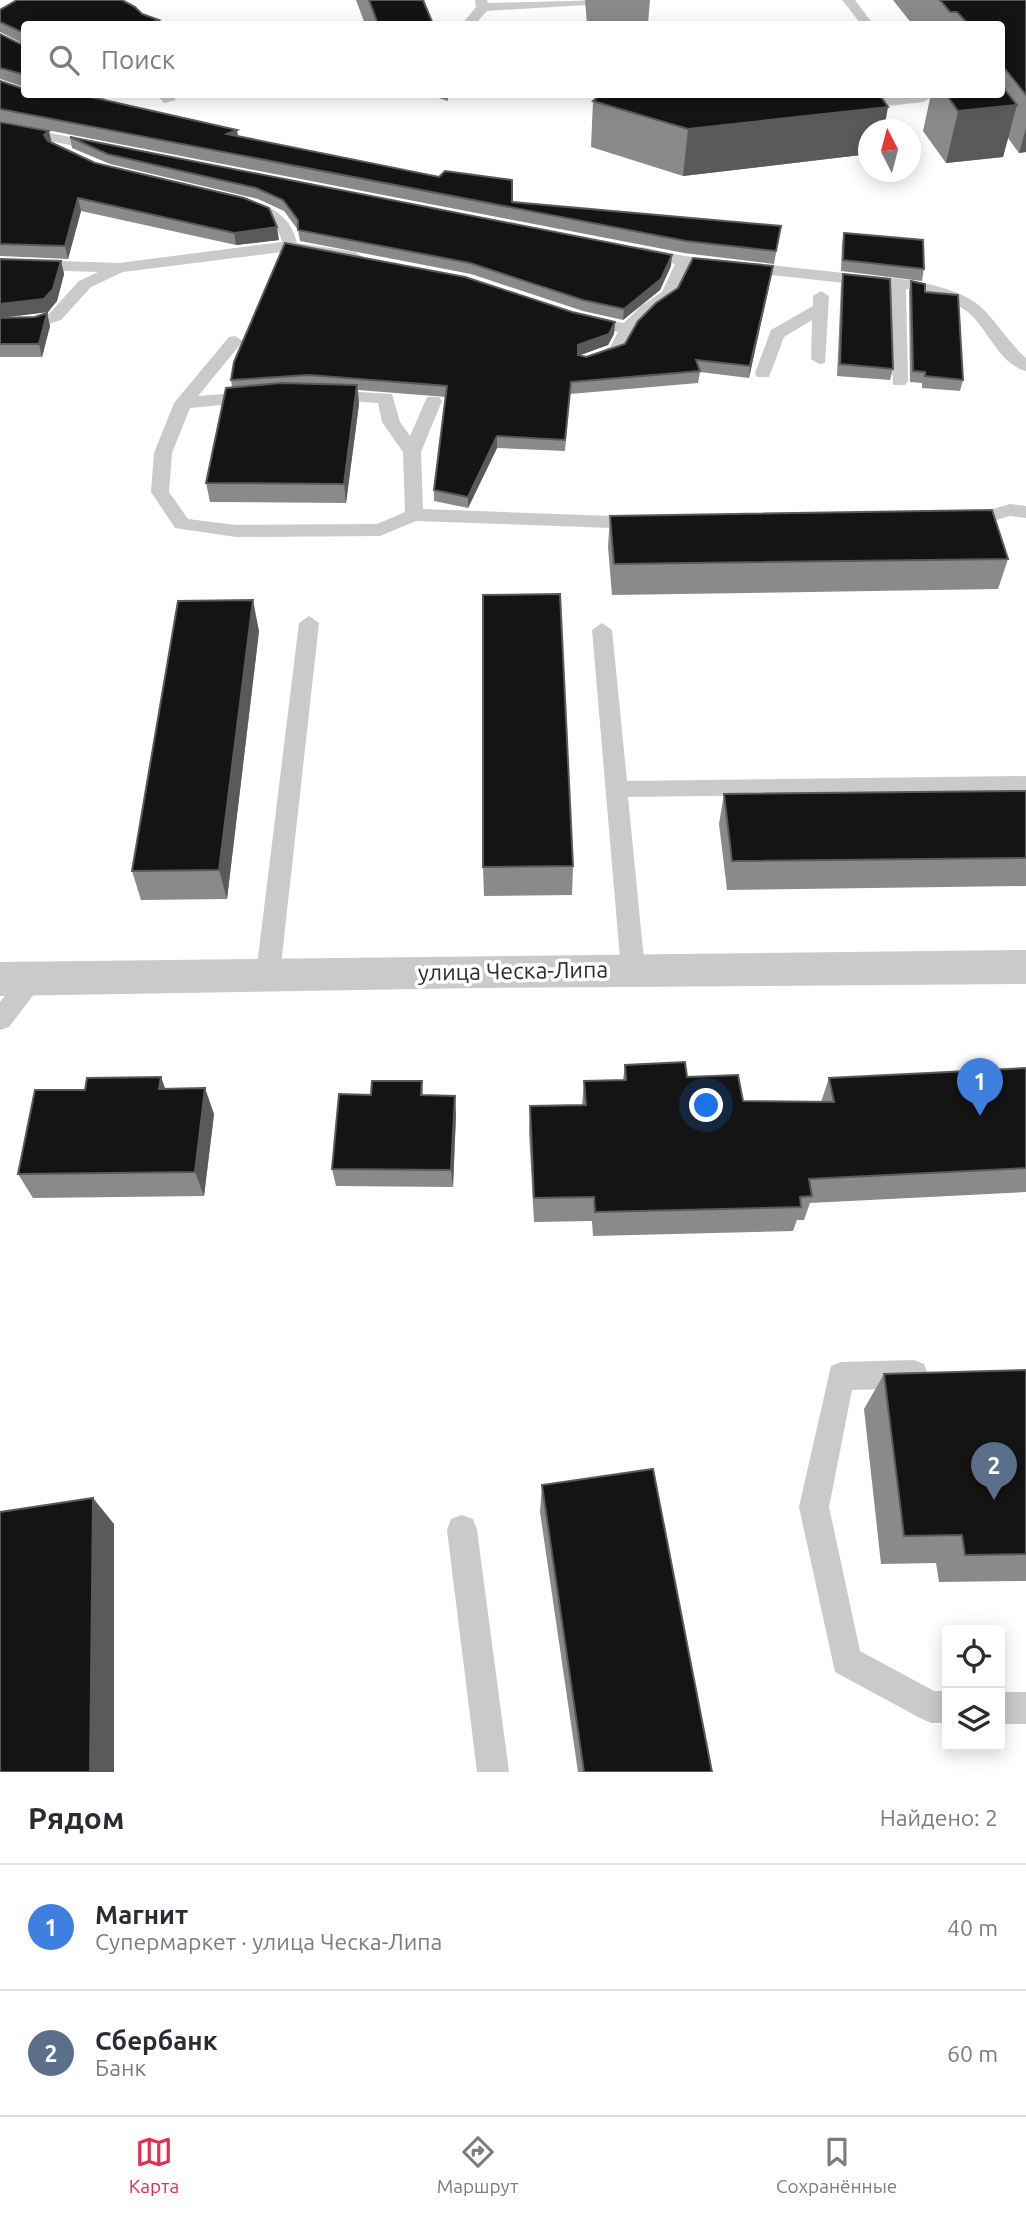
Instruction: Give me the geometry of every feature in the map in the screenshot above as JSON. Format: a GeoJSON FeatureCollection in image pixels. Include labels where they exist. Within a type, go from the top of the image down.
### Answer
{"type":"FeatureCollection","features":[{"type":"Feature","properties":{"kind":"street","name":"улица Ческа-Липа"},"geometry":{"type":"LineString","coordinates":[[17,979],[1026,967]]}},
{"type":"Feature","properties":{"kind":"lane"},"geometry":{"type":"LineString","coordinates":[[470,21],[482,3],[602,0]]}},
{"type":"Feature","properties":{"kind":"lane"},"geometry":{"type":"LineString","coordinates":[[848,0],[865,21]]}},
{"type":"Feature","properties":{"kind":"lane"},"geometry":{"type":"LineString","coordinates":[[48,99],[76,103],[92,98]]}},
{"type":"Feature","properties":{"kind":"lane"},"geometry":{"type":"LineString","coordinates":[[603,98],[641,109]]}},
{"type":"Feature","properties":{"kind":"lane"},"geometry":{"type":"LineString","coordinates":[[842,107],[923,98]]}},
{"type":"Feature","properties":{"kind":"lane"},"geometry":{"type":"LineString","coordinates":[[3,127],[110,149]]}},
{"type":"Feature","properties":{"kind":"lane"},"geometry":{"type":"LineString","coordinates":[[3,127],[86,161]]}},
{"type":"Feature","properties":{"kind":"lane"},"geometry":{"type":"LineString","coordinates":[[225,199],[252,205],[277,216],[289,233],[290,246]]}},
{"type":"Feature","properties":{"kind":"lane"},"geometry":{"type":"LineString","coordinates":[[0,264],[119,268],[290,246],[368,260]]}},
{"type":"Feature","properties":{"kind":"lane"},"geometry":{"type":"LineString","coordinates":[[630,250],[684,261],[898,284],[957,298],[979,313],[1009,354],[1026,366]]}},
{"type":"Feature","properties":{"kind":"lane"},"geometry":{"type":"LineString","coordinates":[[586,361],[616,350],[628,330],[647,309],[669,295],[684,261]]}},
{"type":"Feature","properties":{"kind":"lane"},"geometry":{"type":"LineString","coordinates":[[0,323],[39,322],[55,317],[67,307],[85,284],[119,268]]}},
{"type":"Feature","properties":{"kind":"lane"},"geometry":{"type":"LineString","coordinates":[[819,359],[822,276]]}},
{"type":"Feature","properties":{"kind":"lane"},"geometry":{"type":"LineString","coordinates":[[898,284],[899,382]]}},
{"type":"Feature","properties":{"kind":"lane"},"geometry":{"type":"LineString","coordinates":[[763,373],[778,334],[821,308]]}},
{"type":"Feature","properties":{"kind":"lane"},"geometry":{"type":"LineString","coordinates":[[566,314],[628,330]]}},
{"type":"Feature","properties":{"kind":"lane"},"geometry":{"type":"LineString","coordinates":[[235,341],[183,403],[163,453],[160,492],[182,524],[236,531],[380,530],[414,515],[661,523]]}},
{"type":"Feature","properties":{"kind":"lane"},"geometry":{"type":"LineString","coordinates":[[183,403],[270,396]]}},
{"type":"Feature","properties":{"kind":"lane"},"geometry":{"type":"LineString","coordinates":[[309,396],[386,398],[391,422],[412,452]]}},
{"type":"Feature","properties":{"kind":"lane"},"geometry":{"type":"LineString","coordinates":[[414,515],[412,452],[433,401]]}},
{"type":"Feature","properties":{"kind":"lane"},"geometry":{"type":"LineString","coordinates":[[951,523],[965,523],[1010,510],[1026,512]]}},
{"type":"Feature","properties":{"kind":"lane"},"geometry":{"type":"LineString","coordinates":[[268,975],[309,623]]}},
{"type":"Feature","properties":{"kind":"lane"},"geometry":{"type":"LineString","coordinates":[[602,630],[633,970]]}},
{"type":"Feature","properties":{"kind":"lane"},"geometry":{"type":"LineString","coordinates":[[617,789],[1026,784]]}},
{"type":"Feature","properties":{"kind":"lane"},"geometry":{"type":"LineString","coordinates":[[0,1020],[17,979]]}},
{"type":"Feature","properties":{"kind":"lane"},"geometry":{"type":"LineString","coordinates":[[942,1707],[931,1707],[846,1661],[814,1507],[841,1376],[947,1374]]}},
{"type":"Feature","properties":{"kind":"lane"},"geometry":{"type":"LineString","coordinates":[[462,1530],[493,1772]]}},
{"type":"Feature","properties":{"kind":"lane"},"geometry":{"type":"LineString","coordinates":[[1005,1708],[1026,1708]]}},
{"type":"Feature","properties":{"kind":"building"},"geometry":{"type":"Polygon","coordinates":[[[17,0],[122,0],[142,14],[159,20],[21,21],[21,32],[0,22],[0,10],[17,0]]]}},
{"type":"Feature","properties":{"kind":"building"},"geometry":{"type":"Polygon","coordinates":[[[369,0],[423,0],[432,21],[377,21],[369,0]]]}},
{"type":"Feature","properties":{"kind":"building"},"geometry":{"type":"Polygon","coordinates":[[[940,0],[1026,0],[1026,95],[1005,69],[1005,21],[965,21],[957,12],[950,12],[940,0]]]}},
{"type":"Feature","properties":{"kind":"building"},"geometry":{"type":"Polygon","coordinates":[[[0,34],[20,44],[21,74],[0,68],[0,34]]]}},
{"type":"Feature","properties":{"kind":"building"},"geometry":{"type":"Polygon","coordinates":[[[0,81],[21,88],[21,98],[95,98],[237,130],[227,134],[439,177],[445,171],[512,180],[512,202],[781,226],[776,251],[686,241],[0,109],[0,81]]]}},
{"type":"Feature","properties":{"kind":"building"},"geometry":{"type":"Polygon","coordinates":[[[1005,90],[1017,105],[958,111],[949,98],[1005,98],[1005,90]]]}},
{"type":"Feature","properties":{"kind":"building"},"geometry":{"type":"Polygon","coordinates":[[[596,98],[882,98],[888,107],[688,129],[593,101],[596,98]]]}},
{"type":"Feature","properties":{"kind":"building"},"geometry":{"type":"Polygon","coordinates":[[[0,122],[49,131],[44,135],[48,141],[95,163],[244,198],[269,208],[277,227],[234,233],[78,198],[65,246],[0,244],[0,122]]]}},
{"type":"Feature","properties":{"kind":"building"},"geometry":{"type":"Polygon","coordinates":[[[70,137],[672,255],[661,279],[624,309],[583,300],[470,263],[298,230],[298,220],[283,200],[256,188],[107,154],[70,137]]]}},
{"type":"Feature","properties":{"kind":"building"},"geometry":{"type":"Polygon","coordinates":[[[844,233],[923,240],[924,269],[843,260],[844,233]]]}},
{"type":"Feature","properties":{"kind":"building"},"geometry":{"type":"Polygon","coordinates":[[[285,243],[465,277],[572,312],[615,322],[609,334],[578,345],[578,355],[586,357],[625,344],[638,321],[656,303],[678,288],[693,258],[773,266],[750,366],[696,360],[700,371],[571,382],[565,440],[497,436],[468,497],[434,490],[447,386],[309,375],[231,380],[234,362],[285,243]]]}},
{"type":"Feature","properties":{"kind":"building"},"geometry":{"type":"Polygon","coordinates":[[[0,259],[61,261],[53,289],[44,299],[0,304],[0,259]]]}},
{"type":"Feature","properties":{"kind":"building"},"geometry":{"type":"Polygon","coordinates":[[[843,274],[890,279],[893,369],[840,364],[843,274]]]}},
{"type":"Feature","properties":{"kind":"building"},"geometry":{"type":"Polygon","coordinates":[[[911,281],[925,284],[925,292],[958,295],[963,380],[925,376],[925,372],[913,371],[911,281]]]}},
{"type":"Feature","properties":{"kind":"building"},"geometry":{"type":"Polygon","coordinates":[[[47,313],[39,344],[0,344],[0,318],[35,317],[47,313]]]}},
{"type":"Feature","properties":{"kind":"building"},"geometry":{"type":"Polygon","coordinates":[[[281,383],[357,385],[344,484],[206,483],[226,388],[281,383]]]}},
{"type":"Feature","properties":{"kind":"building"},"geometry":{"type":"Polygon","coordinates":[[[992,510],[1008,559],[614,564],[610,516],[992,510]]]}},
{"type":"Feature","properties":{"kind":"building"},"geometry":{"type":"Polygon","coordinates":[[[560,594],[573,866],[483,867],[483,595],[560,594]]]}},
{"type":"Feature","properties":{"kind":"building"},"geometry":{"type":"Polygon","coordinates":[[[253,600],[219,870],[132,871],[178,601],[253,600]]]}},
{"type":"Feature","properties":{"kind":"building"},"geometry":{"type":"Polygon","coordinates":[[[1026,791],[1026,858],[732,861],[724,794],[1026,791]]]}},
{"type":"Feature","properties":{"kind":"building"},"geometry":{"type":"Polygon","coordinates":[[[685,1062],[687,1077],[738,1075],[743,1101],[834,1102],[829,1078],[1026,1068],[1026,1168],[809,1179],[812,1196],[800,1197],[801,1207],[595,1212],[594,1197],[534,1198],[530,1106],[586,1105],[584,1081],[626,1080],[625,1065],[685,1062]]]}},
{"type":"Feature","properties":{"kind":"building"},"geometry":{"type":"Polygon","coordinates":[[[161,1077],[159,1089],[205,1088],[195,1172],[18,1174],[35,1090],[85,1090],[87,1078],[161,1077]]]}},
{"type":"Feature","properties":{"kind":"building"},"geometry":{"type":"Polygon","coordinates":[[[372,1081],[422,1081],[421,1095],[455,1096],[451,1170],[332,1169],[339,1094],[371,1095],[372,1081]]]}},
{"type":"Feature","properties":{"kind":"building"},"geometry":{"type":"Polygon","coordinates":[[[1026,1370],[1026,1554],[965,1555],[962,1535],[904,1536],[884,1374],[1026,1370]]]}},
{"type":"Feature","properties":{"kind":"building"},"geometry":{"type":"Polygon","coordinates":[[[653,1469],[712,1772],[584,1772],[542,1485],[653,1469]]]}},
{"type":"Feature","properties":{"kind":"building"},"geometry":{"type":"Polygon","coordinates":[[[93,1498],[90,1772],[0,1772],[0,1512],[93,1498]]]}},
{"type":"Feature","properties":{"kind":"place","name":"Магнит"},"geometry":{"type":"Point","coordinates":[980,1116]}},
{"type":"Feature","properties":{"kind":"place","name":"Сбербанк"},"geometry":{"type":"Point","coordinates":[994,1500]}}]}
